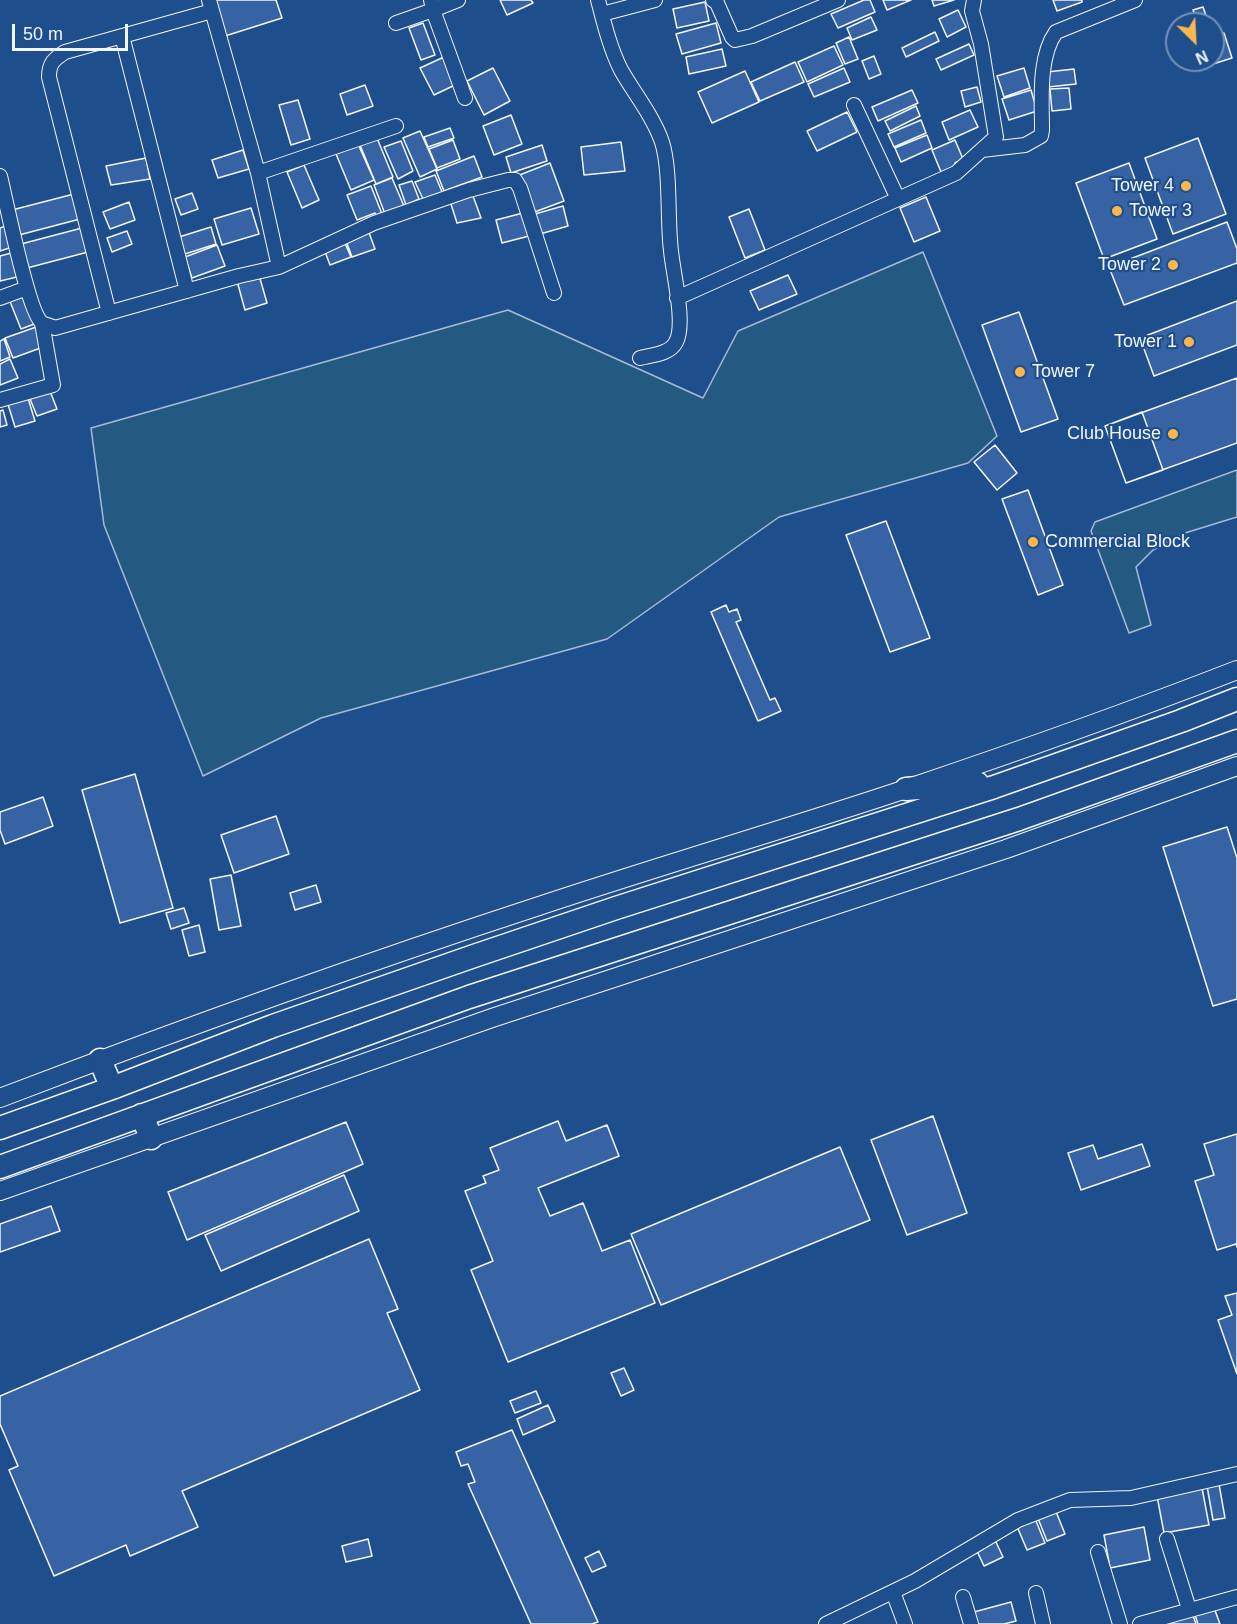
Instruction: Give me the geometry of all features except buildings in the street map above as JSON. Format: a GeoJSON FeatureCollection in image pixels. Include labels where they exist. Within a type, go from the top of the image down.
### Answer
{"type":"FeatureCollection","features":[{"type":"Feature","properties":{"kind":"highway"},"geometry":{"type":"LineString","coordinates":[[0,1128],[273,1026],[474,956],[1040,771],[1237,699]]}},
{"type":"Feature","properties":{"kind":"highway"},"geometry":{"type":"LineString","coordinates":[[0,1167],[470,997],[934,848],[1124,783],[1237,741]]}},
{"type":"Feature","properties":{"kind":"highway"},"geometry":{"type":"LineString","coordinates":[[906,789],[982,782],[1040,771]]}},
{"type":"Feature","properties":{"kind":"highway"},"geometry":{"type":"LineString","coordinates":[[100,1060],[112,1088]]}},
{"type":"Feature","properties":{"kind":"highway"},"geometry":{"type":"LineString","coordinates":[[142,1115],[151,1138]]}},
{"type":"Feature","properties":{"kind":"street"},"geometry":{"type":"LineString","coordinates":[[396,23],[432,5],[458,0]]}},
{"type":"Feature","properties":{"kind":"street"},"geometry":{"type":"LineString","coordinates":[[598,0],[610,44],[620,68],[662,141],[665,159],[679,335],[675,345],[663,353],[640,358]]}},
{"type":"Feature","properties":{"kind":"street"},"geometry":{"type":"LineString","coordinates":[[602,14],[655,0]]}},
{"type":"Feature","properties":{"kind":"street"},"geometry":{"type":"LineString","coordinates":[[713,0],[717,3],[735,40],[752,36],[838,0]]}},
{"type":"Feature","properties":{"kind":"street"},"geometry":{"type":"LineString","coordinates":[[677,298],[956,173],[996,137],[981,44],[972,11],[974,0]]}},
{"type":"Feature","properties":{"kind":"street"},"geometry":{"type":"LineString","coordinates":[[982,150],[1025,145],[1041,136],[1042,85],[1049,43],[1056,33],[1135,0]]}},
{"type":"Feature","properties":{"kind":"street"},"geometry":{"type":"LineString","coordinates":[[109,313],[49,77],[49,67],[54,59],[65,52],[122,36],[211,5],[258,173],[279,267]]}},
{"type":"Feature","properties":{"kind":"street"},"geometry":{"type":"LineString","coordinates":[[432,5],[465,98]]}},
{"type":"Feature","properties":{"kind":"street"},"geometry":{"type":"LineString","coordinates":[[122,36],[187,291]]}},
{"type":"Feature","properties":{"kind":"street"},"geometry":{"type":"LineString","coordinates":[[854,105],[898,199]]}},
{"type":"Feature","properties":{"kind":"street"},"geometry":{"type":"LineString","coordinates":[[258,173],[396,126]]}},
{"type":"Feature","properties":{"kind":"street"},"geometry":{"type":"LineString","coordinates":[[0,176],[27,288],[36,315],[42,323],[53,385],[0,400]]}},
{"type":"Feature","properties":{"kind":"street"},"geometry":{"type":"LineString","coordinates":[[42,323],[55,328],[239,276],[279,267],[374,223],[469,190],[512,180],[515,180],[520,188],[554,293]]}},
{"type":"Feature","properties":{"kind":"street"},"geometry":{"type":"LineString","coordinates":[[0,298],[27,288]]}},
{"type":"Feature","properties":{"kind":"street"},"geometry":{"type":"LineString","coordinates":[[0,1098],[374,962],[526,910],[906,789],[1086,727],[1237,670]]}},
{"type":"Feature","properties":{"kind":"street"},"geometry":{"type":"LineString","coordinates":[[0,1191],[492,1018],[1017,845],[1237,766]]}},
{"type":"Feature","properties":{"kind":"street"},"geometry":{"type":"LineString","coordinates":[[826,1624],[915,1581],[1018,1520],[1070,1500],[1131,1498],[1237,1474]]}},
{"type":"Feature","properties":{"kind":"street"},"geometry":{"type":"LineString","coordinates":[[1167,1539],[1189,1609]]}},
{"type":"Feature","properties":{"kind":"street"},"geometry":{"type":"LineString","coordinates":[[1098,1552],[1120,1624]]}},
{"type":"Feature","properties":{"kind":"street"},"geometry":{"type":"LineString","coordinates":[[893,1592],[905,1624]]}},
{"type":"Feature","properties":{"kind":"street"},"geometry":{"type":"LineString","coordinates":[[1036,1593],[1043,1624]]}},
{"type":"Feature","properties":{"kind":"street"},"geometry":{"type":"LineString","coordinates":[[963,1597],[971,1624]]}},
{"type":"Feature","properties":{"kind":"street"},"geometry":{"type":"LineString","coordinates":[[1140,1624],[1237,1597]]}},
{"type":"Feature","properties":{"kind":"shaded area"},"geometry":{"type":"Polygon","coordinates":[[[923,252],[997,436],[968,463],[779,517],[607,639],[321,718],[203,776],[104,525],[91,428],[508,310],[703,398],[738,331],[923,252]]]}},
{"type":"Feature","properties":{"kind":"shaded area"},"geometry":{"type":"Polygon","coordinates":[[[1237,470],[1237,517],[1185,533],[1153,550],[1136,567],[1151,625],[1129,633],[1091,531],[1095,522],[1237,470]]]}},
{"type":"Feature","properties":{"kind":"place","name":"Tower 4"},"geometry":{"type":"Point","coordinates":[1186,186]}},
{"type":"Feature","properties":{"kind":"place","name":"Tower 3"},"geometry":{"type":"Point","coordinates":[1117,211]}},
{"type":"Feature","properties":{"kind":"place","name":"Tower 2"},"geometry":{"type":"Point","coordinates":[1173,265]}},
{"type":"Feature","properties":{"kind":"place","name":"Tower 1"},"geometry":{"type":"Point","coordinates":[1189,342]}},
{"type":"Feature","properties":{"kind":"place","name":"Tower 7"},"geometry":{"type":"Point","coordinates":[1020,372]}},
{"type":"Feature","properties":{"kind":"place","name":"Club House"},"geometry":{"type":"Point","coordinates":[1173,434]}},
{"type":"Feature","properties":{"kind":"place","name":"Commercial Block"},"geometry":{"type":"Point","coordinates":[1033,542]}}]}
